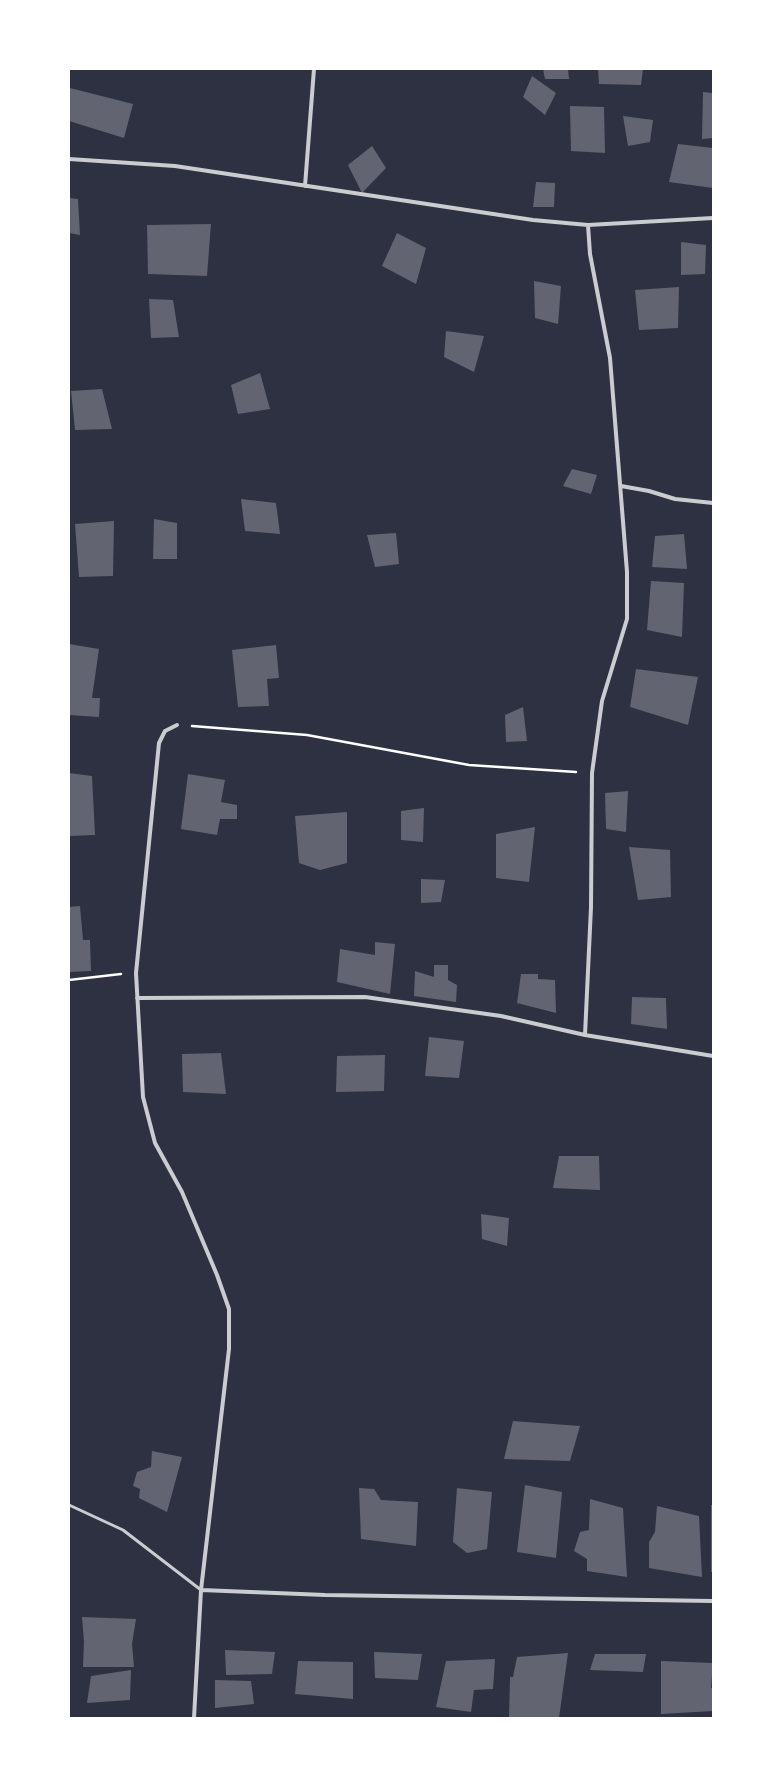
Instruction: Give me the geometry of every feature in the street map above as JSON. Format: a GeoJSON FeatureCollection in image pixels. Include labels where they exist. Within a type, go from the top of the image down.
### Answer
{"type":"FeatureCollection","features":[{"type":"Feature","properties":{"kind":"street"},"geometry":{"type":"LineString","coordinates":[[305,186],[314,69]]}},
{"type":"Feature","properties":{"kind":"street"},"geometry":{"type":"LineString","coordinates":[[69,160],[175,166],[533,220],[588,225],[713,218]]}},
{"type":"Feature","properties":{"kind":"street"},"geometry":{"type":"LineString","coordinates":[[585,1035],[591,907],[592,773],[602,701],[627,619],[627,572],[610,358],[590,254],[588,225]]}},
{"type":"Feature","properties":{"kind":"street"},"geometry":{"type":"LineString","coordinates":[[621,486],[649,491],[675,499],[713,503]]}},
{"type":"Feature","properties":{"kind":"street"},"geometry":{"type":"LineString","coordinates":[[177,725],[165,731],[159,743],[136,973],[143,1097],[155,1143],[182,1192],[217,1275],[229,1309],[230,1349],[201,1590],[194,1718]]}},
{"type":"Feature","properties":{"kind":"street"},"geometry":{"type":"LineString","coordinates":[[137,998],[365,997],[501,1016],[585,1035],[713,1056]]}},
{"type":"Feature","properties":{"kind":"street"},"geometry":{"type":"LineString","coordinates":[[201,1590],[325,1595],[713,1601]]}},
{"type":"Feature","properties":{"kind":"lane"},"geometry":{"type":"LineString","coordinates":[[69,1505],[123,1530],[201,1590]]}},
{"type":"Feature","properties":{"kind":"path"},"geometry":{"type":"LineString","coordinates":[[177,725],[307,735],[469,765],[592,773]]}},
{"type":"Feature","properties":{"kind":"path"},"geometry":{"type":"LineString","coordinates":[[69,980],[136,973]]}},
{"type":"Feature","properties":{"kind":"building"},"geometry":{"type":"Polygon","coordinates":[[[543,69],[568,69],[569,79],[545,79],[543,69]]]}},
{"type":"Feature","properties":{"kind":"building"},"geometry":{"type":"Polygon","coordinates":[[[598,69],[643,69],[641,85],[599,84],[598,69]]]}},
{"type":"Feature","properties":{"kind":"building"},"geometry":{"type":"Polygon","coordinates":[[[532,76],[556,93],[545,115],[523,97],[532,76]]]}},
{"type":"Feature","properties":{"kind":"building"},"geometry":{"type":"Polygon","coordinates":[[[70,88],[133,104],[124,138],[69,121],[70,88]]]}},
{"type":"Feature","properties":{"kind":"building"},"geometry":{"type":"Polygon","coordinates":[[[703,92],[713,93],[713,138],[702,139],[703,92]]]}},
{"type":"Feature","properties":{"kind":"building"},"geometry":{"type":"Polygon","coordinates":[[[570,106],[604,107],[605,153],[571,151],[570,106]]]}},
{"type":"Feature","properties":{"kind":"building"},"geometry":{"type":"Polygon","coordinates":[[[623,116],[653,120],[650,142],[628,146],[623,116]]]}},
{"type":"Feature","properties":{"kind":"building"},"geometry":{"type":"Polygon","coordinates":[[[678,144],[713,148],[713,188],[669,182],[678,144]]]}},
{"type":"Feature","properties":{"kind":"building"},"geometry":{"type":"Polygon","coordinates":[[[372,146],[386,168],[362,193],[348,165],[372,146]]]}},
{"type":"Feature","properties":{"kind":"building"},"geometry":{"type":"Polygon","coordinates":[[[536,182],[555,183],[554,207],[533,207],[536,182]]]}},
{"type":"Feature","properties":{"kind":"building"},"geometry":{"type":"Polygon","coordinates":[[[69,198],[78,199],[80,235],[69,233],[69,198]]]}},
{"type":"Feature","properties":{"kind":"building"},"geometry":{"type":"Polygon","coordinates":[[[211,224],[207,276],[148,274],[147,225],[211,224]]]}},
{"type":"Feature","properties":{"kind":"building"},"geometry":{"type":"Polygon","coordinates":[[[397,233],[426,248],[416,284],[382,266],[397,233]]]}},
{"type":"Feature","properties":{"kind":"building"},"geometry":{"type":"Polygon","coordinates":[[[681,242],[706,245],[705,274],[681,275],[681,242]]]}},
{"type":"Feature","properties":{"kind":"building"},"geometry":{"type":"Polygon","coordinates":[[[534,281],[561,286],[558,324],[535,318],[534,281]]]}},
{"type":"Feature","properties":{"kind":"building"},"geometry":{"type":"Polygon","coordinates":[[[679,287],[678,328],[639,330],[635,290],[679,287]]]}},
{"type":"Feature","properties":{"kind":"building"},"geometry":{"type":"Polygon","coordinates":[[[149,299],[173,300],[179,337],[151,338],[149,299]]]}},
{"type":"Feature","properties":{"kind":"building"},"geometry":{"type":"Polygon","coordinates":[[[446,331],[484,336],[474,372],[444,357],[446,331]]]}},
{"type":"Feature","properties":{"kind":"building"},"geometry":{"type":"Polygon","coordinates":[[[260,373],[270,409],[238,414],[231,385],[260,373]]]}},
{"type":"Feature","properties":{"kind":"building"},"geometry":{"type":"Polygon","coordinates":[[[102,389],[112,429],[75,430],[71,391],[102,389]]]}},
{"type":"Feature","properties":{"kind":"building"},"geometry":{"type":"Polygon","coordinates":[[[572,469],[597,475],[591,494],[563,486],[572,469]]]}},
{"type":"Feature","properties":{"kind":"building"},"geometry":{"type":"Polygon","coordinates":[[[241,499],[276,503],[280,534],[245,531],[241,499]]]}},
{"type":"Feature","properties":{"kind":"building"},"geometry":{"type":"Polygon","coordinates":[[[154,519],[177,523],[177,559],[153,559],[154,519]]]}},
{"type":"Feature","properties":{"kind":"building"},"geometry":{"type":"Polygon","coordinates":[[[114,521],[113,576],[79,577],[75,524],[114,521]]]}},
{"type":"Feature","properties":{"kind":"building"},"geometry":{"type":"Polygon","coordinates":[[[396,533],[399,564],[375,567],[367,535],[396,533]]]}},
{"type":"Feature","properties":{"kind":"building"},"geometry":{"type":"Polygon","coordinates":[[[684,534],[687,569],[652,567],[655,536],[684,534]]]}},
{"type":"Feature","properties":{"kind":"building"},"geometry":{"type":"Polygon","coordinates":[[[651,581],[684,583],[682,637],[647,630],[651,581]]]}},
{"type":"Feature","properties":{"kind":"building"},"geometry":{"type":"Polygon","coordinates":[[[69,644],[99,649],[92,698],[100,698],[99,717],[69,715],[69,644]]]}},
{"type":"Feature","properties":{"kind":"building"},"geometry":{"type":"Polygon","coordinates":[[[276,645],[279,678],[267,679],[269,706],[238,707],[232,650],[276,645]]]}},
{"type":"Feature","properties":{"kind":"building"},"geometry":{"type":"Polygon","coordinates":[[[636,669],[698,677],[688,725],[630,707],[636,669]]]}},
{"type":"Feature","properties":{"kind":"building"},"geometry":{"type":"Polygon","coordinates":[[[523,707],[527,741],[506,742],[505,715],[523,707]]]}},
{"type":"Feature","properties":{"kind":"building"},"geometry":{"type":"Polygon","coordinates":[[[69,773],[92,776],[95,835],[69,836],[69,773]]]}},
{"type":"Feature","properties":{"kind":"building"},"geometry":{"type":"Polygon","coordinates":[[[188,774],[225,780],[221,802],[237,805],[237,819],[220,819],[217,835],[181,829],[188,774]]]}},
{"type":"Feature","properties":{"kind":"building"},"geometry":{"type":"Polygon","coordinates":[[[628,791],[626,832],[606,829],[605,793],[628,791]]]}},
{"type":"Feature","properties":{"kind":"building"},"geometry":{"type":"Polygon","coordinates":[[[424,808],[423,842],[401,840],[401,811],[424,808]]]}},
{"type":"Feature","properties":{"kind":"building"},"geometry":{"type":"Polygon","coordinates":[[[347,812],[347,863],[320,870],[299,863],[295,816],[347,812]]]}},
{"type":"Feature","properties":{"kind":"building"},"geometry":{"type":"Polygon","coordinates":[[[535,827],[529,882],[496,878],[496,834],[535,827]]]}},
{"type":"Feature","properties":{"kind":"building"},"geometry":{"type":"Polygon","coordinates":[[[629,847],[670,850],[671,897],[638,900],[629,847]]]}},
{"type":"Feature","properties":{"kind":"building"},"geometry":{"type":"Polygon","coordinates":[[[421,879],[445,880],[441,902],[421,903],[421,879]]]}},
{"type":"Feature","properties":{"kind":"building"},"geometry":{"type":"Polygon","coordinates":[[[80,906],[83,940],[90,940],[91,971],[69,972],[69,907],[80,906]]]}},
{"type":"Feature","properties":{"kind":"building"},"geometry":{"type":"Polygon","coordinates":[[[375,942],[395,944],[390,994],[337,982],[340,949],[375,955],[375,942]]]}},
{"type":"Feature","properties":{"kind":"building"},"geometry":{"type":"Polygon","coordinates":[[[434,965],[448,965],[448,980],[457,985],[456,1002],[414,996],[415,971],[434,977],[434,965]]]}},
{"type":"Feature","properties":{"kind":"building"},"geometry":{"type":"Polygon","coordinates":[[[521,974],[538,974],[538,979],[555,980],[556,1013],[517,1003],[521,974]]]}},
{"type":"Feature","properties":{"kind":"building"},"geometry":{"type":"Polygon","coordinates":[[[632,997],[666,998],[667,1029],[631,1024],[632,997]]]}},
{"type":"Feature","properties":{"kind":"building"},"geometry":{"type":"Polygon","coordinates":[[[429,1037],[464,1041],[459,1078],[425,1076],[429,1037]]]}},
{"type":"Feature","properties":{"kind":"building"},"geometry":{"type":"Polygon","coordinates":[[[221,1053],[226,1094],[183,1092],[182,1054],[221,1053]]]}},
{"type":"Feature","properties":{"kind":"building"},"geometry":{"type":"Polygon","coordinates":[[[385,1055],[384,1091],[336,1092],[337,1056],[385,1055]]]}},
{"type":"Feature","properties":{"kind":"building"},"geometry":{"type":"Polygon","coordinates":[[[559,1156],[599,1156],[600,1190],[553,1188],[559,1156]]]}},
{"type":"Feature","properties":{"kind":"building"},"geometry":{"type":"Polygon","coordinates":[[[481,1214],[509,1218],[507,1246],[482,1239],[481,1214]]]}},
{"type":"Feature","properties":{"kind":"building"},"geometry":{"type":"Polygon","coordinates":[[[513,1421],[580,1426],[570,1461],[504,1459],[513,1421]]]}},
{"type":"Feature","properties":{"kind":"building"},"geometry":{"type":"Polygon","coordinates":[[[152,1451],[182,1457],[167,1512],[139,1498],[140,1489],[133,1486],[137,1472],[151,1467],[152,1451]]]}},
{"type":"Feature","properties":{"kind":"building"},"geometry":{"type":"Polygon","coordinates":[[[525,1485],[562,1492],[556,1558],[517,1552],[525,1485]]]}},
{"type":"Feature","properties":{"kind":"building"},"geometry":{"type":"Polygon","coordinates":[[[359,1488],[374,1489],[381,1500],[418,1502],[416,1546],[361,1539],[359,1488]]]}},
{"type":"Feature","properties":{"kind":"building"},"geometry":{"type":"Polygon","coordinates":[[[457,1488],[492,1492],[487,1549],[467,1553],[453,1542],[457,1488]]]}},
{"type":"Feature","properties":{"kind":"building"},"geometry":{"type":"Polygon","coordinates":[[[590,1499],[623,1508],[627,1577],[587,1571],[587,1559],[574,1551],[580,1532],[589,1530],[590,1499]]]}},
{"type":"Feature","properties":{"kind":"building"},"geometry":{"type":"Polygon","coordinates":[[[711,1505],[713,1505],[713,1572],[711,1572],[711,1505]]]}},
{"type":"Feature","properties":{"kind":"building"},"geometry":{"type":"Polygon","coordinates":[[[657,1506],[699,1516],[702,1577],[649,1568],[649,1542],[655,1532],[657,1506]]]}},
{"type":"Feature","properties":{"kind":"building"},"geometry":{"type":"Polygon","coordinates":[[[82,1617],[136,1619],[132,1644],[134,1667],[83,1667],[84,1642],[82,1617]]]}},
{"type":"Feature","properties":{"kind":"building"},"geometry":{"type":"Polygon","coordinates":[[[225,1650],[275,1652],[272,1674],[226,1675],[225,1650]]]}},
{"type":"Feature","properties":{"kind":"building"},"geometry":{"type":"Polygon","coordinates":[[[374,1652],[422,1654],[418,1680],[375,1678],[374,1652]]]}},
{"type":"Feature","properties":{"kind":"building"},"geometry":{"type":"Polygon","coordinates":[[[568,1653],[559,1718],[509,1718],[510,1677],[513,1677],[517,1657],[568,1653]]]}},
{"type":"Feature","properties":{"kind":"building"},"geometry":{"type":"Polygon","coordinates":[[[595,1654],[646,1654],[643,1672],[590,1670],[595,1654]]]}},
{"type":"Feature","properties":{"kind":"building"},"geometry":{"type":"Polygon","coordinates":[[[495,1659],[493,1689],[474,1690],[471,1712],[436,1707],[446,1661],[495,1659]]]}},
{"type":"Feature","properties":{"kind":"building"},"geometry":{"type":"Polygon","coordinates":[[[298,1661],[353,1662],[353,1699],[295,1694],[298,1661]]]}},
{"type":"Feature","properties":{"kind":"building"},"geometry":{"type":"Polygon","coordinates":[[[661,1661],[713,1663],[711,1688],[713,1688],[713,1711],[661,1714],[661,1661]]]}},
{"type":"Feature","properties":{"kind":"building"},"geometry":{"type":"Polygon","coordinates":[[[131,1670],[130,1700],[87,1703],[91,1676],[131,1670]]]}},
{"type":"Feature","properties":{"kind":"building"},"geometry":{"type":"Polygon","coordinates":[[[215,1680],[251,1681],[254,1704],[215,1708],[215,1680]]]}}]}
